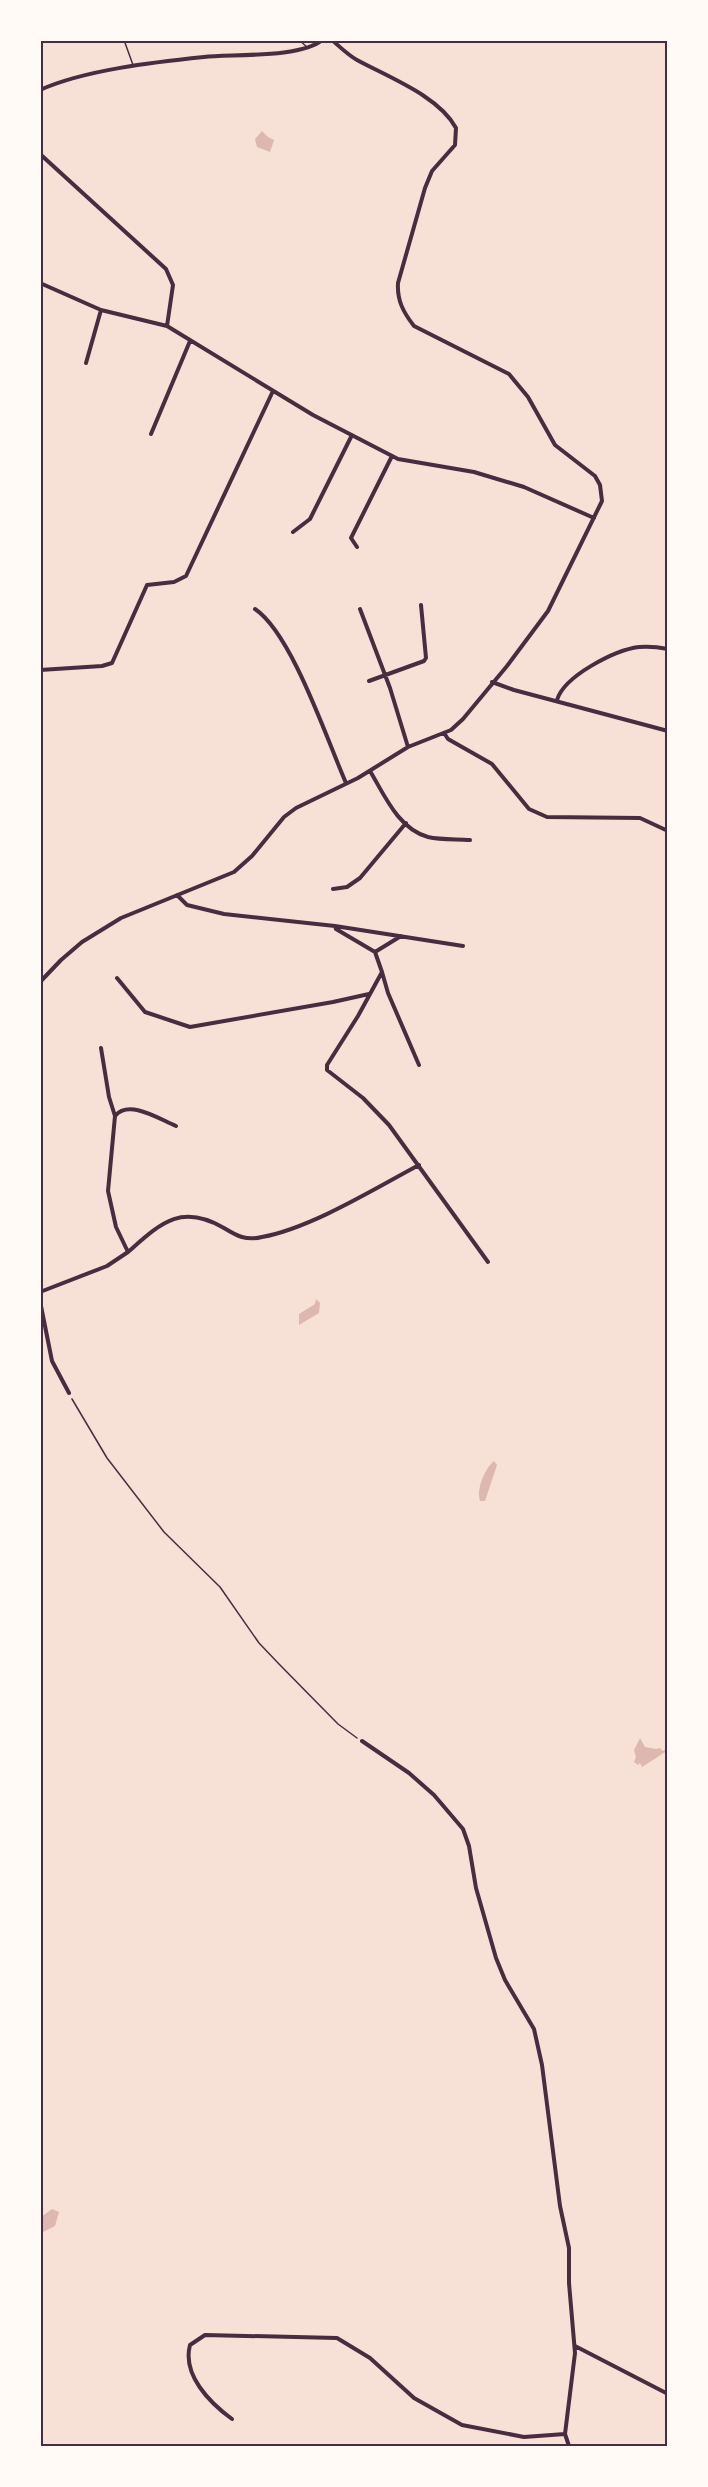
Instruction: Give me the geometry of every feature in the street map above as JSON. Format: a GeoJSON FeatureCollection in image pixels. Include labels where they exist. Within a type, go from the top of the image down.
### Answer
{"type":"FeatureCollection","features":[{"type":"Feature","properties":{"kind":"street"},"geometry":{"type":"LineString","coordinates":[[40,90],[72,78],[134,67],[207,56],[276,52],[308,47],[322,40]]}},
{"type":"Feature","properties":{"kind":"street"},"geometry":{"type":"LineString","coordinates":[[40,982],[61,960],[96,933],[121,918],[234,872],[252,856],[284,817],[308,801],[370,771],[408,747],[451,730],[463,719],[524,645],[548,611],[602,501],[600,485],[590,472],[555,445],[528,397],[509,374],[414,326],[405,314],[399,298],[398,283],[425,188],[432,171],[455,145],[456,128],[444,114],[406,86],[355,59],[332,40]]}},
{"type":"Feature","properties":{"kind":"street"},"geometry":{"type":"LineString","coordinates":[[40,154],[166,269],[173,285],[167,326]]}},
{"type":"Feature","properties":{"kind":"street"},"geometry":{"type":"LineString","coordinates":[[40,283],[101,310],[167,326],[273,391],[404,462],[442,465],[474,472],[566,503],[594,518]]}},
{"type":"Feature","properties":{"kind":"street"},"geometry":{"type":"LineString","coordinates":[[86,363],[101,310]]}},
{"type":"Feature","properties":{"kind":"street"},"geometry":{"type":"LineString","coordinates":[[151,434],[190,341]]}},
{"type":"Feature","properties":{"kind":"street"},"geometry":{"type":"LineString","coordinates":[[40,669],[102,666],[112,663],[147,585],[178,581],[186,576],[273,391]]}},
{"type":"Feature","properties":{"kind":"street"},"geometry":{"type":"LineString","coordinates":[[293,532],[310,519],[352,435]]}},
{"type":"Feature","properties":{"kind":"street"},"geometry":{"type":"LineString","coordinates":[[357,547],[351,538],[392,456]]}},
{"type":"Feature","properties":{"kind":"street"},"geometry":{"type":"LineString","coordinates":[[369,681],[424,661],[426,658],[421,606]]}},
{"type":"Feature","properties":{"kind":"street"},"geometry":{"type":"LineString","coordinates":[[255,609],[271,625],[291,656],[314,704],[346,783]]}},
{"type":"Feature","properties":{"kind":"street"},"geometry":{"type":"LineString","coordinates":[[360,609],[385,674],[408,747]]}},
{"type":"Feature","properties":{"kind":"street"},"geometry":{"type":"LineString","coordinates":[[557,700],[559,692],[570,681],[587,669],[615,655],[637,647],[668,649]]}},
{"type":"Feature","properties":{"kind":"street"},"geometry":{"type":"LineString","coordinates":[[492,682],[514,690],[668,731]]}},
{"type":"Feature","properties":{"kind":"street"},"geometry":{"type":"LineString","coordinates":[[444,733],[448,739],[498,768],[534,812],[548,816],[640,818],[668,831]]}},
{"type":"Feature","properties":{"kind":"street"},"geometry":{"type":"LineString","coordinates":[[370,771],[398,817],[406,823],[426,836],[470,840]]}},
{"type":"Feature","properties":{"kind":"street"},"geometry":{"type":"LineString","coordinates":[[333,889],[347,887],[360,878],[406,823]]}},
{"type":"Feature","properties":{"kind":"street"},"geometry":{"type":"LineString","coordinates":[[177,895],[187,905],[224,914],[335,926],[463,946]]}},
{"type":"Feature","properties":{"kind":"street"},"geometry":{"type":"LineString","coordinates":[[335,926],[336,929],[375,952],[388,993],[419,1065]]}},
{"type":"Feature","properties":{"kind":"street"},"geometry":{"type":"LineString","coordinates":[[375,952],[401,935]]}},
{"type":"Feature","properties":{"kind":"street"},"geometry":{"type":"LineString","coordinates":[[382,972],[327,1065],[327,1070],[376,1111],[420,1165],[488,1262]]}},
{"type":"Feature","properties":{"kind":"street"},"geometry":{"type":"LineString","coordinates":[[117,978],[146,1012],[190,1027],[369,994]]}},
{"type":"Feature","properties":{"kind":"street"},"geometry":{"type":"LineString","coordinates":[[101,1048],[108,1097],[115,1116],[108,1191],[116,1227],[128,1252]]}},
{"type":"Feature","properties":{"kind":"street"},"geometry":{"type":"LineString","coordinates":[[115,1116],[129,1109],[176,1126]]}},
{"type":"Feature","properties":{"kind":"street"},"geometry":{"type":"LineString","coordinates":[[40,1292],[107,1266],[128,1252],[158,1226],[172,1218],[182,1216],[206,1218],[247,1240],[264,1237],[325,1214],[420,1165]]}},
{"type":"Feature","properties":{"kind":"street"},"geometry":{"type":"LineString","coordinates":[[40,1301],[52,1361],[69,1393]]}},
{"type":"Feature","properties":{"kind":"street"},"geometry":{"type":"LineString","coordinates":[[362,1741],[408,1773],[434,1795],[464,1829],[476,1888],[496,1958],[505,1980],[531,2022],[540,2052],[559,2196],[569,2248],[569,2283],[575,2346],[572,2391],[565,2434],[569,2446]]}},
{"type":"Feature","properties":{"kind":"street"},"geometry":{"type":"LineString","coordinates":[[232,2419],[206,2396],[190,2366],[188,2356],[190,2345],[205,2335],[337,2338],[370,2358],[414,2398],[462,2425],[524,2437],[565,2434]]}},
{"type":"Feature","properties":{"kind":"street"},"geometry":{"type":"LineString","coordinates":[[575,2346],[668,2394]]}},
{"type":"Feature","properties":{"kind":"lane"},"geometry":{"type":"LineString","coordinates":[[124,40],[134,67]]}},
{"type":"Feature","properties":{"kind":"lane"},"geometry":{"type":"LineString","coordinates":[[299,40],[308,47]]}},
{"type":"Feature","properties":{"kind":"path"},"geometry":{"type":"LineString","coordinates":[[69,1393],[107,1458],[164,1532],[220,1587],[252,1634],[279,1665],[338,1724],[362,1741]]}},
{"type":"Feature","properties":{"kind":"shaded area"},"geometry":{"type":"Polygon","coordinates":[[[262,131],[274,140],[270,152],[257,147],[255,139],[262,131]]]}},
{"type":"Feature","properties":{"kind":"shaded area"},"geometry":{"type":"Polygon","coordinates":[[[316,1299],[320,1303],[319,1313],[299,1325],[299,1314],[315,1304],[316,1299]]]}},
{"type":"Feature","properties":{"kind":"shaded area"},"geometry":{"type":"Polygon","coordinates":[[[494,1461],[497,1465],[485,1501],[480,1501],[479,1491],[482,1480],[494,1461]]]}},
{"type":"Feature","properties":{"kind":"shaded area"},"geometry":{"type":"Polygon","coordinates":[[[640,1738],[645,1747],[660,1748],[663,1751],[667,1748],[667,1751],[642,1767],[640,1763],[638,1765],[634,1762],[636,1757],[634,1750],[640,1738]]]}},
{"type":"Feature","properties":{"kind":"shaded area"},"geometry":{"type":"Polygon","coordinates":[[[52,2209],[59,2212],[55,2226],[41,2233],[41,2217],[52,2209]]]}}]}
